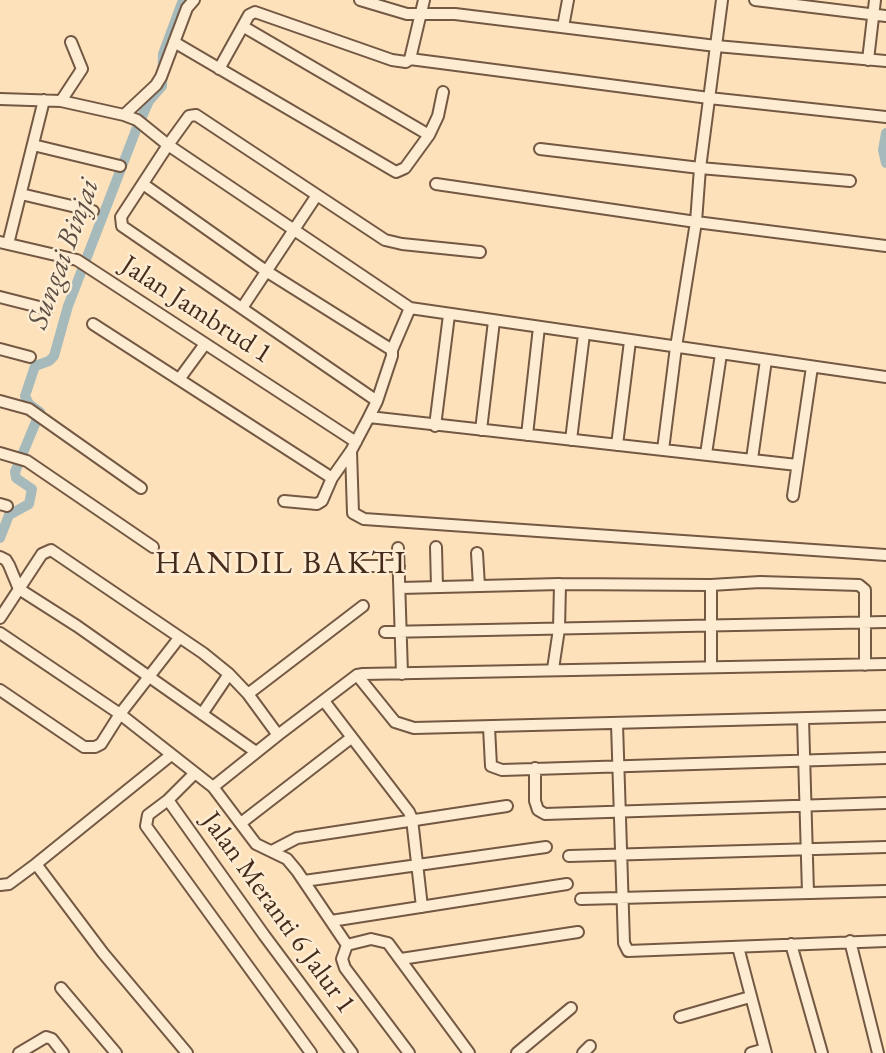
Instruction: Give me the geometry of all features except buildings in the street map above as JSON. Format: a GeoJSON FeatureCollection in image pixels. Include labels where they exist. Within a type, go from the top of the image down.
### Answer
{"type":"FeatureCollection","features":[{"type":"Feature","properties":{"kind":"street"},"geometry":{"type":"LineString","coordinates":[[124,115],[161,77],[187,8],[194,0]]}},
{"type":"Feature","properties":{"kind":"street"},"geometry":{"type":"LineString","coordinates":[[360,0],[391,11],[421,15],[455,14],[716,46],[886,61]]}},
{"type":"Feature","properties":{"kind":"street"},"geometry":{"type":"LineString","coordinates":[[410,59],[424,0]]}},
{"type":"Feature","properties":{"kind":"street"},"geometry":{"type":"LineString","coordinates":[[563,27],[568,0]]}},
{"type":"Feature","properties":{"kind":"street"},"geometry":{"type":"LineString","coordinates":[[663,450],[696,222],[700,168],[722,0]]}},
{"type":"Feature","properties":{"kind":"street"},"geometry":{"type":"LineString","coordinates":[[755,0],[886,16]]}},
{"type":"Feature","properties":{"kind":"street"},"geometry":{"type":"LineString","coordinates":[[868,60],[874,0]]}},
{"type":"Feature","properties":{"kind":"street"},"geometry":{"type":"LineString","coordinates":[[219,69],[249,15],[260,12],[391,60],[406,62],[410,59],[709,99],[886,117]]}},
{"type":"Feature","properties":{"kind":"street"},"geometry":{"type":"LineString","coordinates":[[244,27],[429,135]]}},
{"type":"Feature","properties":{"kind":"street"},"geometry":{"type":"LineString","coordinates":[[61,100],[82,69],[71,42]]}},
{"type":"Feature","properties":{"kind":"street"},"geometry":{"type":"LineString","coordinates":[[174,42],[396,172],[405,168],[429,135],[438,116],[443,92]]}},
{"type":"Feature","properties":{"kind":"street"},"geometry":{"type":"LineString","coordinates":[[0,99],[61,100],[124,115],[141,123],[168,145],[410,308],[886,377]]}},
{"type":"Feature","properties":{"kind":"street"},"geometry":{"type":"LineString","coordinates":[[4,243],[21,194],[44,100]]}},
{"type":"Feature","properties":{"kind":"street"},"geometry":{"type":"LineString","coordinates":[[377,401],[122,226],[121,217],[168,145],[189,116],[196,115],[385,240],[480,253]]}},
{"type":"Feature","properties":{"kind":"street"},"geometry":{"type":"LineString","coordinates":[[33,145],[120,166]]}},
{"type":"Feature","properties":{"kind":"street"},"geometry":{"type":"LineString","coordinates":[[540,149],[700,168],[850,181]]}},
{"type":"Feature","properties":{"kind":"street"},"geometry":{"type":"LineString","coordinates":[[143,184],[266,271],[391,350]]}},
{"type":"Feature","properties":{"kind":"street"},"geometry":{"type":"LineString","coordinates":[[436,184],[696,222],[886,246]]}},
{"type":"Feature","properties":{"kind":"street"},"geometry":{"type":"LineString","coordinates":[[21,194],[93,211]]}},
{"type":"Feature","properties":{"kind":"street"},"geometry":{"type":"LineString","coordinates":[[242,308],[317,195]]}},
{"type":"Feature","properties":{"kind":"street","name":"Jalan Jambrud 1"},"geometry":{"type":"LineString","coordinates":[[4,243],[77,260],[205,344],[353,447]]}},
{"type":"Feature","properties":{"kind":"street"},"geometry":{"type":"LineString","coordinates":[[0,297],[47,309]]}},
{"type":"Feature","properties":{"kind":"street"},"geometry":{"type":"LineString","coordinates":[[285,500],[310,505],[322,501],[332,478],[353,447],[377,401],[391,350],[410,308]]}},
{"type":"Feature","properties":{"kind":"street"},"geometry":{"type":"LineString","coordinates":[[435,426],[449,315]]}},
{"type":"Feature","properties":{"kind":"street"},"geometry":{"type":"LineString","coordinates":[[481,430],[494,321]]}},
{"type":"Feature","properties":{"kind":"street"},"geometry":{"type":"LineString","coordinates":[[93,324],[332,478]]}},
{"type":"Feature","properties":{"kind":"street"},"geometry":{"type":"LineString","coordinates":[[527,435],[539,327]]}},
{"type":"Feature","properties":{"kind":"street"},"geometry":{"type":"LineString","coordinates":[[571,440],[584,334]]}},
{"type":"Feature","properties":{"kind":"street"},"geometry":{"type":"LineString","coordinates":[[617,445],[630,341]]}},
{"type":"Feature","properties":{"kind":"street"},"geometry":{"type":"LineString","coordinates":[[180,378],[205,344]]}},
{"type":"Feature","properties":{"kind":"street"},"geometry":{"type":"LineString","coordinates":[[0,349],[30,357]]}},
{"type":"Feature","properties":{"kind":"street"},"geometry":{"type":"LineString","coordinates":[[706,454],[721,354]]}},
{"type":"Feature","properties":{"kind":"street"},"geometry":{"type":"LineString","coordinates":[[752,459],[766,360]]}},
{"type":"Feature","properties":{"kind":"street"},"geometry":{"type":"LineString","coordinates":[[793,496],[812,367]]}},
{"type":"Feature","properties":{"kind":"street"},"geometry":{"type":"LineString","coordinates":[[0,401],[29,409],[141,488]]}},
{"type":"Feature","properties":{"kind":"street"},"geometry":{"type":"LineString","coordinates":[[369,417],[797,465]]}},
{"type":"Feature","properties":{"kind":"street"},"geometry":{"type":"LineString","coordinates":[[353,447],[354,513],[364,519],[886,555]]}},
{"type":"Feature","properties":{"kind":"street"},"geometry":{"type":"LineString","coordinates":[[0,453],[22,459],[153,547]]}},
{"type":"Feature","properties":{"kind":"street"},"geometry":{"type":"LineString","coordinates":[[436,547],[437,587]]}},
{"type":"Feature","properties":{"kind":"street"},"geometry":{"type":"LineString","coordinates":[[398,548],[402,674]]}},
{"type":"Feature","properties":{"kind":"street"},"geometry":{"type":"LineString","coordinates":[[0,618],[43,554],[51,550],[229,674],[248,694],[278,735]]}},
{"type":"Feature","properties":{"kind":"street"},"geometry":{"type":"LineString","coordinates":[[477,553],[479,586]]}},
{"type":"Feature","properties":{"kind":"street"},"geometry":{"type":"LineString","coordinates":[[3,559],[19,589],[77,626],[256,752]]}},
{"type":"Feature","properties":{"kind":"street"},"geometry":{"type":"LineString","coordinates":[[362,566],[399,566]]}},
{"type":"Feature","properties":{"kind":"street"},"geometry":{"type":"LineString","coordinates":[[400,588],[559,584],[711,586],[760,582],[859,585],[865,590],[865,664]]}},
{"type":"Feature","properties":{"kind":"street"},"geometry":{"type":"LineString","coordinates":[[553,669],[559,629],[559,584]]}},
{"type":"Feature","properties":{"kind":"street"},"geometry":{"type":"LineString","coordinates":[[710,666],[711,586]]}},
{"type":"Feature","properties":{"kind":"street"},"geometry":{"type":"LineString","coordinates":[[248,694],[363,606]]}},
{"type":"Feature","properties":{"kind":"street"},"geometry":{"type":"LineString","coordinates":[[385,632],[886,622]]}},
{"type":"Feature","properties":{"kind":"street"},"geometry":{"type":"LineString","coordinates":[[0,634],[120,714],[213,787],[256,844],[287,859],[347,945]]}},
{"type":"Feature","properties":{"kind":"street"},"geometry":{"type":"LineString","coordinates":[[0,690],[84,747],[90,748],[101,744],[120,714],[179,638]]}},
{"type":"Feature","properties":{"kind":"street"},"geometry":{"type":"LineString","coordinates":[[213,787],[358,675],[886,664]]}},
{"type":"Feature","properties":{"kind":"street"},"geometry":{"type":"LineString","coordinates":[[202,714],[229,674]]}},
{"type":"Feature","properties":{"kind":"street"},"geometry":{"type":"LineString","coordinates":[[358,675],[400,725],[414,728],[886,716]]}},
{"type":"Feature","properties":{"kind":"street"},"geometry":{"type":"LineString","coordinates":[[324,701],[412,819],[422,907]]}},
{"type":"Feature","properties":{"kind":"street"},"geometry":{"type":"LineString","coordinates":[[803,719],[808,892]]}},
{"type":"Feature","properties":{"kind":"street"},"geometry":{"type":"LineString","coordinates":[[617,724],[624,943],[628,951],[886,941]]}},
{"type":"Feature","properties":{"kind":"street"},"geometry":{"type":"LineString","coordinates":[[489,727],[490,760],[494,768],[502,770],[886,758]]}},
{"type":"Feature","properties":{"kind":"street"},"geometry":{"type":"LineString","coordinates":[[241,823],[351,738]]}},
{"type":"Feature","properties":{"kind":"street"},"geometry":{"type":"LineString","coordinates":[[0,885],[9,884],[36,864],[171,755]]}},
{"type":"Feature","properties":{"kind":"street"},"geometry":{"type":"LineString","coordinates":[[535,768],[535,801],[538,810],[545,814],[886,803]]}},
{"type":"Feature","properties":{"kind":"street"},"geometry":{"type":"LineString","coordinates":[[195,773],[168,800],[148,815],[146,826],[311,1053]]}},
{"type":"Feature","properties":{"kind":"street","name":"Jalan Meranti 6 Jalur 1"},"geometry":{"type":"LineString","coordinates":[[168,800],[352,1053]]}},
{"type":"Feature","properties":{"kind":"street"},"geometry":{"type":"LineString","coordinates":[[272,851],[297,838],[507,806]]}},
{"type":"Feature","properties":{"kind":"street"},"geometry":{"type":"LineString","coordinates":[[304,881],[417,863],[546,847]]}},
{"type":"Feature","properties":{"kind":"street"},"geometry":{"type":"LineString","coordinates":[[569,856],[886,847]]}},
{"type":"Feature","properties":{"kind":"street"},"geometry":{"type":"LineString","coordinates":[[36,864],[103,953],[187,1053]]}},
{"type":"Feature","properties":{"kind":"street"},"geometry":{"type":"LineString","coordinates":[[331,921],[568,884]]}},
{"type":"Feature","properties":{"kind":"street"},"geometry":{"type":"LineString","coordinates":[[581,899],[886,891]]}},
{"type":"Feature","properties":{"kind":"street"},"geometry":{"type":"LineString","coordinates":[[401,959],[578,932]]}},
{"type":"Feature","properties":{"kind":"street"},"geometry":{"type":"LineString","coordinates":[[347,945],[371,939],[384,940],[401,959],[469,1053]]}},
{"type":"Feature","properties":{"kind":"street"},"geometry":{"type":"LineString","coordinates":[[850,941],[878,1053]]}},
{"type":"Feature","properties":{"kind":"street"},"geometry":{"type":"LineString","coordinates":[[791,944],[822,1053]]}},
{"type":"Feature","properties":{"kind":"street"},"geometry":{"type":"LineString","coordinates":[[347,945],[342,959],[345,968],[409,1053]]}},
{"type":"Feature","properties":{"kind":"street"},"geometry":{"type":"LineString","coordinates":[[738,947],[765,1051],[751,1053]]}},
{"type":"Feature","properties":{"kind":"street"},"geometry":{"type":"LineString","coordinates":[[61,988],[116,1053]]}},
{"type":"Feature","properties":{"kind":"street"},"geometry":{"type":"LineString","coordinates":[[680,1017],[750,997]]}},
{"type":"Feature","properties":{"kind":"street"},"geometry":{"type":"LineString","coordinates":[[517,1053],[571,1008]]}},
{"type":"Feature","properties":{"kind":"street"},"geometry":{"type":"LineString","coordinates":[[19,1053],[48,1037],[63,1053]]}},
{"type":"Feature","properties":{"kind":"waterway","name":"Sungai Binjai"},"geometry":{"type":"LineString","coordinates":[[0,538],[9,515],[29,504],[32,489],[16,478],[15,472],[40,412],[29,404],[25,396],[35,366],[54,356],[68,306],[136,130],[149,101],[162,86],[163,54],[183,0]]}},
{"type":"Feature","properties":{"kind":"waterway"},"geometry":{"type":"LineString","coordinates":[[886,133],[883,150],[886,163]]}},
{"type":"Feature","properties":{"kind":"district","name":"HANDIL BAKTI"},"geometry":{"type":"Point","coordinates":[281,564]}}]}
